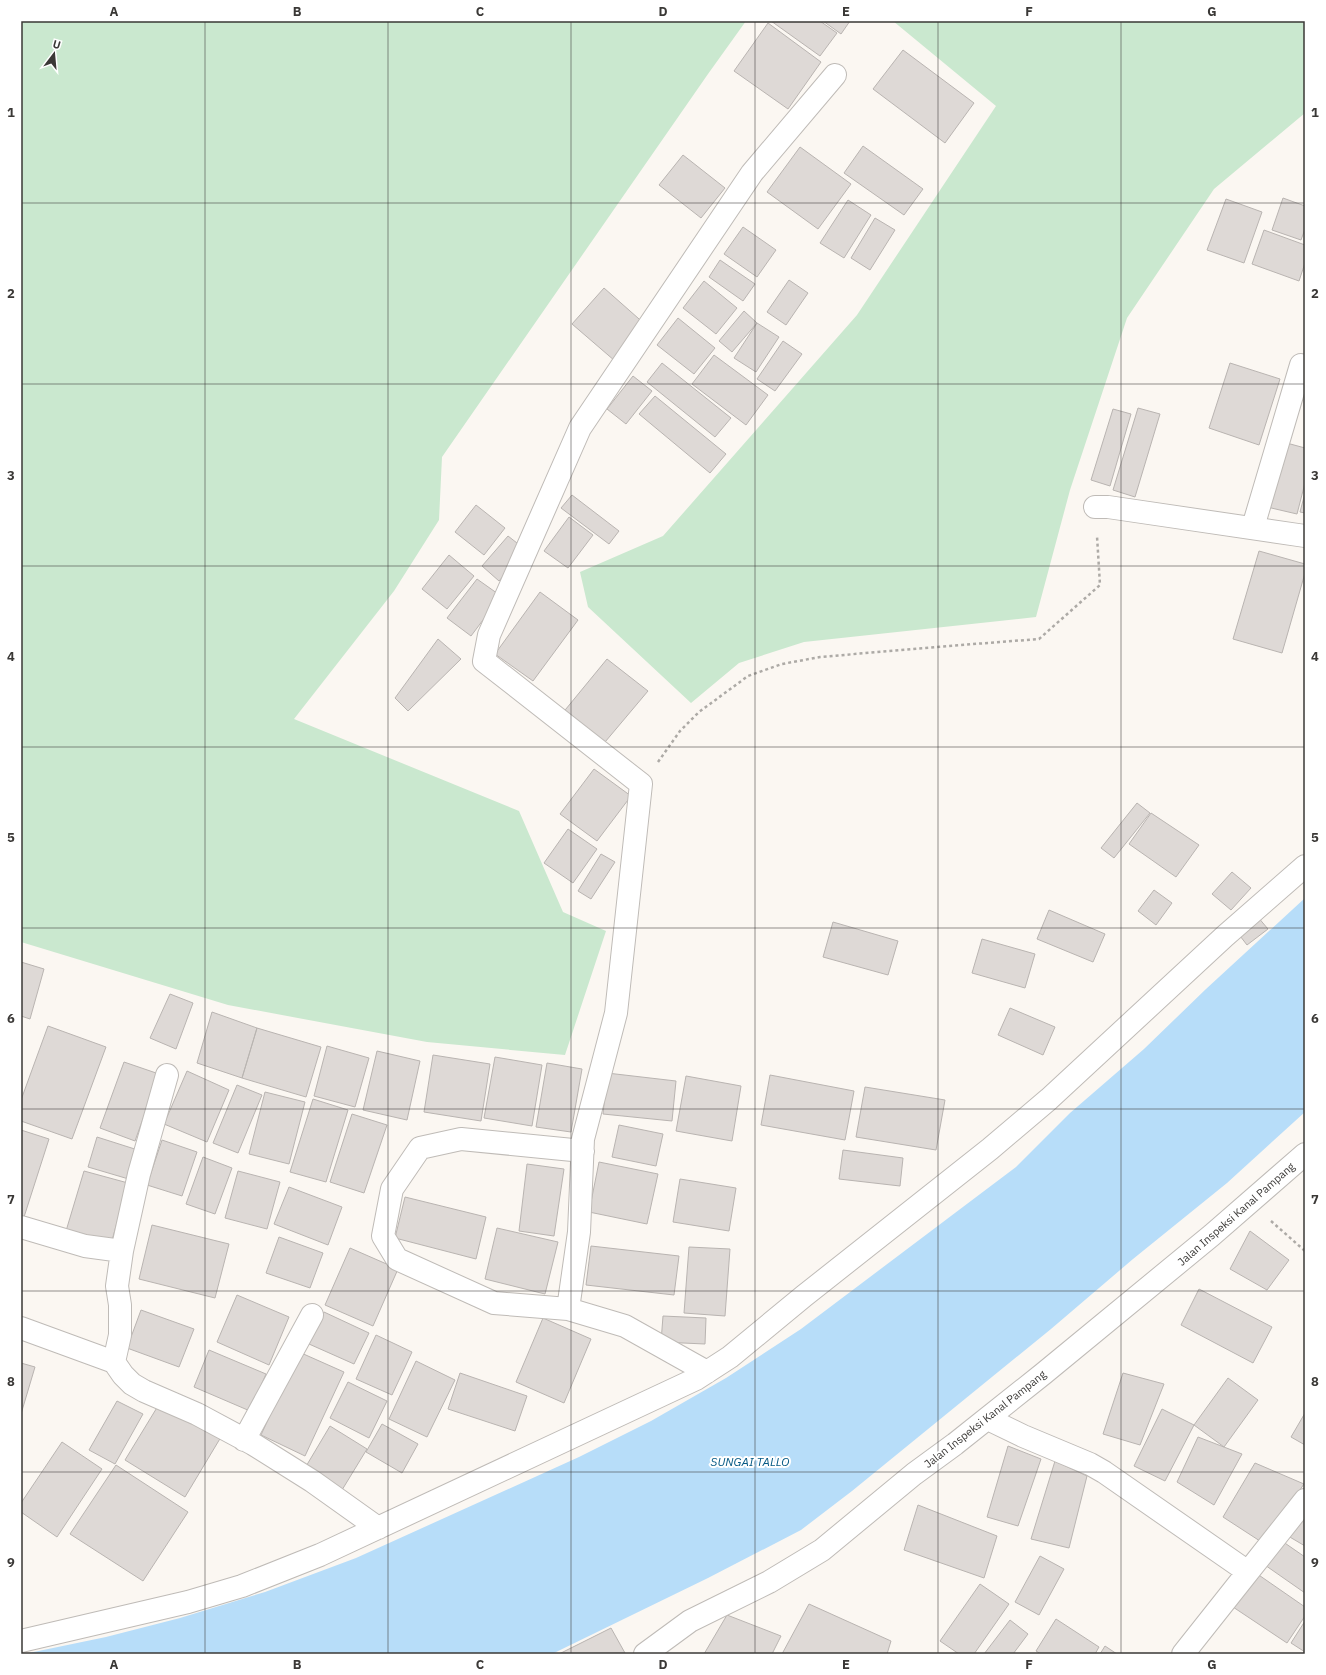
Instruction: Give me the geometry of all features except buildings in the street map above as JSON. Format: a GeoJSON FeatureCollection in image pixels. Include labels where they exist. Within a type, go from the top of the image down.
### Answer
{"type":"FeatureCollection","features":[{"type":"Feature","properties":{"kind":"street"},"geometry":{"type":"LineString","coordinates":[[568,1309],[579,1232],[584,1139],[616,1013],[641,784],[484,661],[489,635],[580,428],[752,173],[835,75]]}},
{"type":"Feature","properties":{"kind":"street"},"geometry":{"type":"LineString","coordinates":[[1252,527],[1301,365]]}},
{"type":"Feature","properties":{"kind":"street"},"geometry":{"type":"LineString","coordinates":[[1095,507],[1108,507],[1305,536]]}},
{"type":"Feature","properties":{"kind":"street"},"geometry":{"type":"LineString","coordinates":[[21,1642],[188,1602],[242,1586],[320,1555],[608,1422],[696,1379],[730,1358],[810,1291],[990,1150],[1048,1099],[1225,936],[1305,866]]}},
{"type":"Feature","properties":{"kind":"street"},"geometry":{"type":"LineString","coordinates":[[114,1362],[120,1335],[120,1305],[117,1286],[122,1251],[139,1174],[167,1075]]}},
{"type":"Feature","properties":{"kind":"street"},"geometry":{"type":"LineString","coordinates":[[583,1151],[461,1139],[420,1148],[392,1189],[384,1236],[397,1259],[494,1303],[568,1309],[625,1326],[707,1372]]}},
{"type":"Feature","properties":{"kind":"street","name":"Jalan Inspeksi Kanal Pampang"},"geometry":{"type":"LineString","coordinates":[[645,1654],[690,1621],[769,1582],[822,1550],[914,1474],[988,1419],[1212,1235],[1305,1154]]}},
{"type":"Feature","properties":{"kind":"street"},"geometry":{"type":"LineString","coordinates":[[21,1227],[85,1246],[122,1251]]}},
{"type":"Feature","properties":{"kind":"street"},"geometry":{"type":"LineString","coordinates":[[244,1440],[312,1315]]}},
{"type":"Feature","properties":{"kind":"street"},"geometry":{"type":"LineString","coordinates":[[21,1328],[114,1362],[123,1375],[132,1384],[197,1414],[244,1440],[312,1481],[378,1528]]}},
{"type":"Feature","properties":{"kind":"street"},"geometry":{"type":"LineString","coordinates":[[988,1419],[1023,1436],[1090,1464],[1104,1472],[1248,1572]]}},
{"type":"Feature","properties":{"kind":"street"},"geometry":{"type":"LineString","coordinates":[[1183,1654],[1305,1500]]}},
{"type":"Feature","properties":{"kind":"path"},"geometry":{"type":"LineString","coordinates":[[641,784],[665,754],[680,731],[699,712],[748,676],[782,664],[820,657],[940,646],[1039,640],[1100,585],[1095,507]]}},
{"type":"Feature","properties":{"kind":"path"},"geometry":{"type":"LineString","coordinates":[[1250,1202],[1305,1251]]}},
{"type":"Feature","properties":{"kind":"green space"},"geometry":{"type":"Polygon","coordinates":[[[21,21],[746,21],[442,457],[439,520],[394,591],[294,719],[519,811],[563,912],[606,931],[565,1055],[427,1042],[228,1005],[21,942],[21,21]]]}},
{"type":"Feature","properties":{"kind":"green space"},"geometry":{"type":"Polygon","coordinates":[[[893,21],[1305,21],[1305,113],[1214,189],[1127,318],[1070,490],[1036,617],[804,642],[739,663],[691,703],[588,607],[580,572],[663,536],[857,315],[996,106],[893,21]]]}},
{"type":"Feature","properties":{"kind":"water","name":"SUNGAI TALLO"},"geometry":{"type":"Polygon","coordinates":[[[1305,898],[1305,1112],[1227,1183],[1133,1259],[1051,1329],[852,1491],[801,1530],[708,1578],[552,1654],[24,1654],[106,1637],[180,1618],[265,1592],[356,1558],[579,1457],[651,1421],[726,1378],[801,1329],[1016,1167],[1070,1113],[1144,1049],[1206,989],[1305,898]]]}}]}
